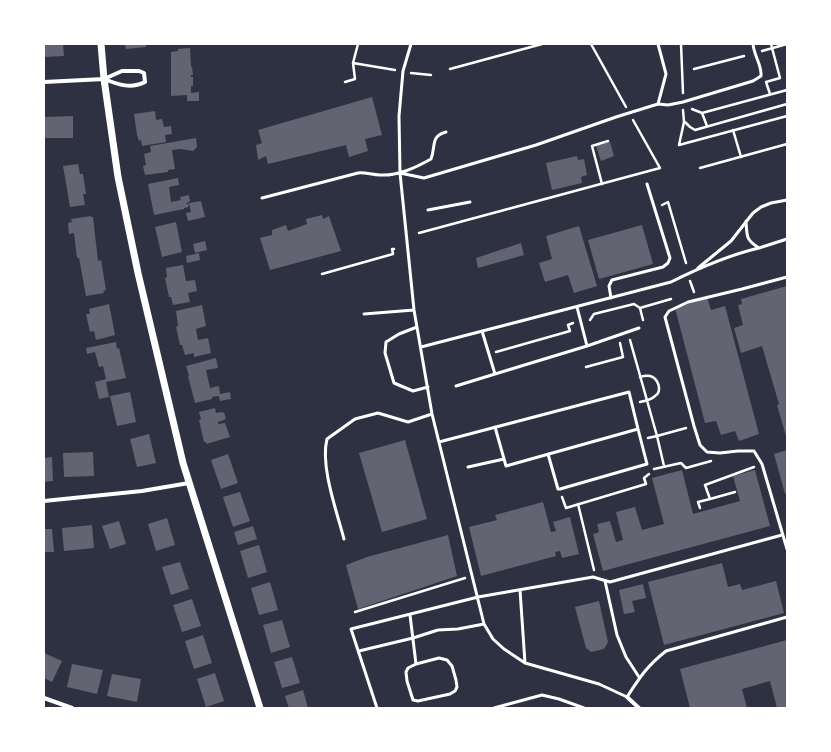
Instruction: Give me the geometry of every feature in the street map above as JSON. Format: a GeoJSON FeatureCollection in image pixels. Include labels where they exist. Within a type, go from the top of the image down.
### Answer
{"type":"FeatureCollection","features":[{"type":"Feature","properties":{"kind":"street"},"geometry":{"type":"LineString","coordinates":[[101,44],[104,79],[118,177],[138,273],[183,463],[260,708]]}},
{"type":"Feature","properties":{"kind":"street"},"geometry":{"type":"LineString","coordinates":[[44,82],[104,79],[122,71],[139,71],[144,73],[145,82],[138,86],[122,86],[104,79]]}},
{"type":"Feature","properties":{"kind":"street"},"geometry":{"type":"LineString","coordinates":[[44,501],[142,491],[189,483]]}},
{"type":"Feature","properties":{"kind":"street"},"geometry":{"type":"LineString","coordinates":[[627,697],[639,708]]}},
{"type":"Feature","properties":{"kind":"street"},"geometry":{"type":"LineString","coordinates":[[44,698],[72,708]]}},
{"type":"Feature","properties":{"kind":"lane"},"geometry":{"type":"LineString","coordinates":[[411,44],[403,71],[399,116],[400,173],[414,310],[432,414],[484,624],[493,639],[504,649],[526,663],[599,684],[627,697],[652,662],[666,651],[787,617]]}},
{"type":"Feature","properties":{"kind":"lane"},"geometry":{"type":"LineString","coordinates":[[658,44],[666,74],[658,104]]}},
{"type":"Feature","properties":{"kind":"lane"},"geometry":{"type":"LineString","coordinates":[[400,173],[424,178],[536,145],[658,104],[668,105],[683,102],[753,81],[761,76],[762,68],[754,53],[753,44]]}},
{"type":"Feature","properties":{"kind":"lane"},"geometry":{"type":"LineString","coordinates":[[262,198],[358,173],[365,172],[380,176],[400,173],[431,159],[435,139],[438,134],[446,132]]}},
{"type":"Feature","properties":{"kind":"lane"},"geometry":{"type":"LineString","coordinates":[[611,298],[609,286],[612,280],[663,266],[668,263],[670,258],[647,184]]}},
{"type":"Feature","properties":{"kind":"lane"},"geometry":{"type":"LineString","coordinates":[[695,271],[731,241],[753,213],[761,207],[787,200]]}},
{"type":"Feature","properties":{"kind":"lane"},"geometry":{"type":"LineString","coordinates":[[428,210],[470,202]]}},
{"type":"Feature","properties":{"kind":"lane"},"geometry":{"type":"LineString","coordinates":[[746,221],[747,236],[750,242],[759,248]]}},
{"type":"Feature","properties":{"kind":"lane"},"geometry":{"type":"LineString","coordinates":[[421,347],[671,282],[741,252],[787,239]]}},
{"type":"Feature","properties":{"kind":"lane"},"geometry":{"type":"LineString","coordinates":[[787,277],[742,290],[688,302],[669,311],[665,318],[700,445],[708,452],[754,451],[762,464],[787,549]]}},
{"type":"Feature","properties":{"kind":"lane"},"geometry":{"type":"LineString","coordinates":[[577,307],[587,346]]}},
{"type":"Feature","properties":{"kind":"lane"},"geometry":{"type":"LineString","coordinates":[[364,314],[414,310]]}},
{"type":"Feature","properties":{"kind":"lane"},"geometry":{"type":"LineString","coordinates":[[417,327],[399,334],[386,342],[385,352],[394,383],[413,391],[428,387]]}},
{"type":"Feature","properties":{"kind":"lane"},"geometry":{"type":"LineString","coordinates":[[456,386],[587,346],[640,328]]}},
{"type":"Feature","properties":{"kind":"lane"},"geometry":{"type":"LineString","coordinates":[[482,331],[485,346],[495,374]]}},
{"type":"Feature","properties":{"kind":"lane"},"geometry":{"type":"LineString","coordinates":[[439,442],[629,392],[647,464],[558,490],[548,454]]}},
{"type":"Feature","properties":{"kind":"lane"},"geometry":{"type":"LineString","coordinates":[[344,540],[329,481],[324,450],[327,439],[355,419],[378,413],[408,422],[432,414]]}},
{"type":"Feature","properties":{"kind":"lane"},"geometry":{"type":"LineString","coordinates":[[495,427],[506,466],[638,429]]}},
{"type":"Feature","properties":{"kind":"lane"},"geometry":{"type":"LineString","coordinates":[[468,467],[504,459]]}},
{"type":"Feature","properties":{"kind":"lane"},"geometry":{"type":"LineString","coordinates":[[378,708],[351,630],[478,597],[593,577],[610,582],[782,535]]}},
{"type":"Feature","properties":{"kind":"lane"},"geometry":{"type":"LineString","coordinates":[[605,581],[617,635],[626,657],[640,677]]}},
{"type":"Feature","properties":{"kind":"lane"},"geometry":{"type":"LineString","coordinates":[[520,590],[526,663]]}},
{"type":"Feature","properties":{"kind":"lane"},"geometry":{"type":"LineString","coordinates":[[410,615],[416,664]]}},
{"type":"Feature","properties":{"kind":"lane"},"geometry":{"type":"LineString","coordinates":[[359,651],[413,638],[438,630],[458,629],[484,624]]}},
{"type":"Feature","properties":{"kind":"lane"},"geometry":{"type":"LineString","coordinates":[[439,658],[447,660],[452,666],[456,680],[457,687],[455,691],[450,694],[418,701],[413,700],[407,681],[406,672],[408,668],[416,664],[439,658]]}},
{"type":"Feature","properties":{"kind":"lane"},"geometry":{"type":"LineString","coordinates":[[494,708],[542,695],[559,699],[584,708]]}},
{"type":"Feature","properties":{"kind":"path"},"geometry":{"type":"LineString","coordinates":[[345,82],[356,79],[353,63],[358,44]]}},
{"type":"Feature","properties":{"kind":"path"},"geometry":{"type":"LineString","coordinates":[[450,69],[542,44]]}},
{"type":"Feature","properties":{"kind":"path"},"geometry":{"type":"LineString","coordinates":[[419,233],[660,168],[591,44]]}},
{"type":"Feature","properties":{"kind":"path"},"geometry":{"type":"LineString","coordinates":[[681,44],[683,87]]}},
{"type":"Feature","properties":{"kind":"path"},"geometry":{"type":"LineString","coordinates":[[770,94],[766,82],[780,78],[771,44]]}},
{"type":"Feature","properties":{"kind":"path"},"geometry":{"type":"LineString","coordinates":[[759,52],[787,45]]}},
{"type":"Feature","properties":{"kind":"path"},"geometry":{"type":"LineString","coordinates":[[694,69],[744,56]]}},
{"type":"Feature","properties":{"kind":"path"},"geometry":{"type":"LineString","coordinates":[[353,63],[395,70]]}},
{"type":"Feature","properties":{"kind":"path"},"geometry":{"type":"LineString","coordinates":[[411,73],[431,75]]}},
{"type":"Feature","properties":{"kind":"path"},"geometry":{"type":"LineString","coordinates":[[707,126],[702,113],[787,90]]}},
{"type":"Feature","properties":{"kind":"path"},"geometry":{"type":"LineString","coordinates":[[684,122],[695,130],[787,104]]}},
{"type":"Feature","properties":{"kind":"path"},"geometry":{"type":"LineString","coordinates":[[684,113],[684,122],[679,145],[787,116]]}},
{"type":"Feature","properties":{"kind":"path"},"geometry":{"type":"LineString","coordinates":[[733,130],[741,157]]}},
{"type":"Feature","properties":{"kind":"path"},"geometry":{"type":"LineString","coordinates":[[602,184],[592,146],[608,141]]}},
{"type":"Feature","properties":{"kind":"path"},"geometry":{"type":"LineString","coordinates":[[700,168],[787,144]]}},
{"type":"Feature","properties":{"kind":"path"},"geometry":{"type":"LineString","coordinates":[[655,209],[668,202],[686,263]]}},
{"type":"Feature","properties":{"kind":"path"},"geometry":{"type":"LineString","coordinates":[[322,274],[393,254],[392,249],[394,249]]}},
{"type":"Feature","properties":{"kind":"path"},"geometry":{"type":"LineString","coordinates":[[485,346],[494,344],[496,352],[570,331],[568,325],[589,320],[594,314],[634,304],[640,308]]}},
{"type":"Feature","properties":{"kind":"path"},"geometry":{"type":"LineString","coordinates":[[630,339],[664,466]]}},
{"type":"Feature","properties":{"kind":"path"},"geometry":{"type":"LineString","coordinates":[[632,405],[655,397],[659,392],[657,381],[652,376],[647,375],[640,377]]}},
{"type":"Feature","properties":{"kind":"path"},"geometry":{"type":"LineString","coordinates":[[641,440],[694,426]]}},
{"type":"Feature","properties":{"kind":"path"},"geometry":{"type":"LineString","coordinates":[[560,489],[566,508],[646,484],[644,478],[656,468],[680,463],[686,468],[692,467],[710,462],[717,453]]}},
{"type":"Feature","properties":{"kind":"path"},"geometry":{"type":"LineString","coordinates":[[710,499],[704,485],[762,464]]}},
{"type":"Feature","properties":{"kind":"path"},"geometry":{"type":"LineString","coordinates":[[700,508],[698,502],[735,492]]}},
{"type":"Feature","properties":{"kind":"path"},"geometry":{"type":"LineString","coordinates":[[578,504],[596,578]]}},
{"type":"Feature","properties":{"kind":"path"},"geometry":{"type":"LineString","coordinates":[[355,612],[471,576]]}},
{"type":"Feature","properties":{"kind":"building"},"geometry":{"type":"Polygon","coordinates":[[[44,44],[63,44],[64,56],[44,57],[44,44]]]}},
{"type":"Feature","properties":{"kind":"building"},"geometry":{"type":"Polygon","coordinates":[[[125,44],[146,44],[146,47],[126,49],[125,44]]]}},
{"type":"Feature","properties":{"kind":"building"},"geometry":{"type":"Polygon","coordinates":[[[190,48],[193,75],[191,75],[191,77],[193,77],[193,86],[191,86],[191,93],[199,92],[199,101],[187,101],[187,95],[171,96],[171,52],[178,51],[178,49],[190,48]]]}},
{"type":"Feature","properties":{"kind":"building"},"geometry":{"type":"Polygon","coordinates":[[[372,97],[382,135],[365,139],[368,151],[349,157],[346,145],[268,164],[266,156],[258,160],[256,145],[262,143],[258,130],[372,97]]]}},
{"type":"Feature","properties":{"kind":"building"},"geometry":{"type":"Polygon","coordinates":[[[155,111],[156,120],[162,119],[164,127],[171,126],[172,134],[165,135],[166,142],[142,146],[141,140],[139,141],[137,135],[134,114],[155,111]]]}},
{"type":"Feature","properties":{"kind":"building"},"geometry":{"type":"Polygon","coordinates":[[[73,116],[73,138],[44,138],[44,117],[73,116]]]}},
{"type":"Feature","properties":{"kind":"building"},"geometry":{"type":"Polygon","coordinates":[[[196,138],[197,147],[193,151],[181,149],[172,150],[175,169],[168,170],[168,172],[145,175],[143,166],[146,165],[144,154],[151,152],[150,146],[196,138]]]}},
{"type":"Feature","properties":{"kind":"building"},"geometry":{"type":"Polygon","coordinates":[[[610,142],[614,156],[601,161],[596,146],[610,142]]]}},
{"type":"Feature","properties":{"kind":"building"},"geometry":{"type":"Polygon","coordinates":[[[577,156],[578,160],[584,159],[587,175],[581,177],[582,183],[552,190],[546,163],[577,156]]]}},
{"type":"Feature","properties":{"kind":"building"},"geometry":{"type":"Polygon","coordinates":[[[78,164],[80,174],[83,174],[86,194],[83,194],[85,205],[70,207],[63,166],[78,164]]]}},
{"type":"Feature","properties":{"kind":"building"},"geometry":{"type":"Polygon","coordinates":[[[178,178],[179,185],[169,187],[171,202],[181,200],[180,197],[189,195],[190,201],[186,204],[189,204],[188,207],[154,215],[148,184],[178,178]]]}},
{"type":"Feature","properties":{"kind":"building"},"geometry":{"type":"Polygon","coordinates":[[[201,201],[205,217],[188,221],[186,213],[191,212],[189,203],[201,201]]]}},
{"type":"Feature","properties":{"kind":"building"},"geometry":{"type":"Polygon","coordinates":[[[322,215],[323,219],[329,216],[341,251],[270,270],[260,238],[272,235],[272,230],[286,225],[288,231],[307,224],[306,219],[322,215]]]}},
{"type":"Feature","properties":{"kind":"building"},"geometry":{"type":"Polygon","coordinates":[[[93,217],[98,261],[101,260],[106,290],[103,291],[104,293],[86,296],[79,258],[77,258],[74,233],[69,234],[68,223],[72,222],[71,219],[93,217]]]}},
{"type":"Feature","properties":{"kind":"building"},"geometry":{"type":"Polygon","coordinates":[[[176,222],[182,252],[162,257],[155,227],[176,222]]]}},
{"type":"Feature","properties":{"kind":"building"},"geometry":{"type":"Polygon","coordinates":[[[642,225],[653,264],[599,279],[588,240],[642,225]]]}},
{"type":"Feature","properties":{"kind":"building"},"geometry":{"type":"Polygon","coordinates":[[[579,226],[597,286],[574,293],[568,275],[545,282],[539,263],[552,259],[546,236],[579,226]]]}},
{"type":"Feature","properties":{"kind":"building"},"geometry":{"type":"Polygon","coordinates":[[[205,241],[207,250],[195,253],[193,244],[205,241]]]}},
{"type":"Feature","properties":{"kind":"building"},"geometry":{"type":"Polygon","coordinates":[[[521,243],[524,255],[478,268],[476,258],[521,243]]]}},
{"type":"Feature","properties":{"kind":"building"},"geometry":{"type":"Polygon","coordinates":[[[199,253],[200,260],[187,263],[186,256],[199,253]]]}},
{"type":"Feature","properties":{"kind":"building"},"geometry":{"type":"Polygon","coordinates":[[[183,265],[186,281],[195,280],[197,291],[188,293],[190,302],[173,305],[171,297],[169,297],[165,278],[167,277],[166,268],[183,265]]]}},
{"type":"Feature","properties":{"kind":"building"},"geometry":{"type":"Polygon","coordinates":[[[787,286],[786,436],[777,405],[779,404],[762,346],[741,353],[734,328],[743,325],[738,305],[742,304],[741,299],[787,286]]]}},
{"type":"Feature","properties":{"kind":"building"},"geometry":{"type":"Polygon","coordinates":[[[707,297],[711,310],[725,306],[759,434],[739,441],[735,431],[721,435],[716,421],[705,423],[675,308],[707,297]]]}},
{"type":"Feature","properties":{"kind":"building"},"geometry":{"type":"Polygon","coordinates":[[[109,304],[115,335],[96,340],[94,331],[90,332],[86,314],[90,314],[89,309],[109,304]]]}},
{"type":"Feature","properties":{"kind":"building"},"geometry":{"type":"Polygon","coordinates":[[[202,305],[206,326],[196,329],[198,340],[208,338],[211,353],[194,357],[194,353],[185,355],[182,345],[180,345],[176,327],[178,326],[176,311],[202,305]]]}},
{"type":"Feature","properties":{"kind":"building"},"geometry":{"type":"Polygon","coordinates":[[[116,342],[117,349],[119,348],[126,378],[106,382],[109,397],[99,399],[95,382],[106,379],[103,366],[99,367],[95,352],[87,354],[86,348],[116,342]]]}},
{"type":"Feature","properties":{"kind":"building"},"geometry":{"type":"Polygon","coordinates":[[[216,358],[218,368],[206,370],[210,388],[219,386],[220,394],[230,392],[231,399],[220,401],[219,396],[195,403],[186,366],[216,358]]]}},
{"type":"Feature","properties":{"kind":"building"},"geometry":{"type":"Polygon","coordinates":[[[130,392],[136,422],[117,426],[110,396],[130,392]]]}},
{"type":"Feature","properties":{"kind":"building"},"geometry":{"type":"Polygon","coordinates":[[[215,408],[216,413],[224,413],[226,418],[218,422],[218,424],[225,423],[230,437],[206,444],[206,442],[204,442],[199,420],[201,419],[199,412],[215,408]]]}},
{"type":"Feature","properties":{"kind":"building"},"geometry":{"type":"Polygon","coordinates":[[[149,434],[156,463],[137,467],[130,439],[149,434]]]}},
{"type":"Feature","properties":{"kind":"building"},"geometry":{"type":"Polygon","coordinates":[[[405,440],[427,519],[382,532],[359,453],[405,440]]]}},
{"type":"Feature","properties":{"kind":"building"},"geometry":{"type":"Polygon","coordinates":[[[787,450],[787,493],[785,494],[774,454],[787,450]]]}},
{"type":"Feature","properties":{"kind":"building"},"geometry":{"type":"Polygon","coordinates":[[[93,452],[94,476],[64,477],[63,453],[93,452]]]}},
{"type":"Feature","properties":{"kind":"building"},"geometry":{"type":"Polygon","coordinates":[[[228,454],[238,483],[221,489],[211,460],[228,454]]]}},
{"type":"Feature","properties":{"kind":"building"},"geometry":{"type":"Polygon","coordinates":[[[52,457],[53,481],[44,482],[44,458],[52,457]]]}},
{"type":"Feature","properties":{"kind":"building"},"geometry":{"type":"Polygon","coordinates":[[[682,470],[693,514],[740,501],[733,476],[755,470],[770,526],[603,571],[593,534],[599,532],[597,524],[610,521],[616,542],[623,540],[616,512],[635,507],[642,530],[664,524],[652,478],[682,470]]]}},
{"type":"Feature","properties":{"kind":"building"},"geometry":{"type":"Polygon","coordinates":[[[240,492],[250,521],[233,527],[223,497],[240,492]]]}},
{"type":"Feature","properties":{"kind":"building"},"geometry":{"type":"Polygon","coordinates":[[[543,502],[551,532],[556,531],[553,522],[570,517],[579,554],[562,558],[560,551],[555,552],[556,556],[481,576],[469,527],[497,520],[495,515],[543,502]]]}},
{"type":"Feature","properties":{"kind":"building"},"geometry":{"type":"Polygon","coordinates":[[[167,518],[175,545],[156,551],[148,524],[167,518]]]}},
{"type":"Feature","properties":{"kind":"building"},"geometry":{"type":"Polygon","coordinates":[[[119,521],[126,544],[110,549],[102,526],[119,521]]]}},
{"type":"Feature","properties":{"kind":"building"},"geometry":{"type":"Polygon","coordinates":[[[92,525],[94,548],[64,551],[62,528],[92,525]]]}},
{"type":"Feature","properties":{"kind":"building"},"geometry":{"type":"Polygon","coordinates":[[[253,526],[257,539],[238,545],[234,532],[253,526]]]}},
{"type":"Feature","properties":{"kind":"building"},"geometry":{"type":"Polygon","coordinates":[[[44,529],[52,529],[54,552],[44,552],[44,529]]]}},
{"type":"Feature","properties":{"kind":"building"},"geometry":{"type":"Polygon","coordinates":[[[448,535],[457,576],[358,609],[346,565],[367,557],[448,535]]]}},
{"type":"Feature","properties":{"kind":"building"},"geometry":{"type":"Polygon","coordinates":[[[259,545],[267,572],[248,578],[240,551],[259,545]]]}},
{"type":"Feature","properties":{"kind":"building"},"geometry":{"type":"Polygon","coordinates":[[[180,562],[189,589],[171,595],[162,567],[180,562]]]}},
{"type":"Feature","properties":{"kind":"building"},"geometry":{"type":"Polygon","coordinates":[[[722,563],[728,587],[740,584],[742,590],[776,581],[784,613],[664,645],[648,582],[722,563]]]}},
{"type":"Feature","properties":{"kind":"building"},"geometry":{"type":"Polygon","coordinates":[[[270,582],[278,610],[259,615],[251,588],[270,582]]]}},
{"type":"Feature","properties":{"kind":"building"},"geometry":{"type":"Polygon","coordinates":[[[643,584],[646,598],[632,601],[635,612],[624,614],[619,590],[643,584]]]}},
{"type":"Feature","properties":{"kind":"building"},"geometry":{"type":"Polygon","coordinates":[[[192,599],[201,626],[182,632],[173,605],[192,599]]]}},
{"type":"Feature","properties":{"kind":"building"},"geometry":{"type":"Polygon","coordinates":[[[599,601],[608,642],[604,649],[591,652],[586,648],[575,607],[599,601]]]}},
{"type":"Feature","properties":{"kind":"building"},"geometry":{"type":"Polygon","coordinates":[[[282,620],[290,647],[271,653],[263,625],[282,620]]]}},
{"type":"Feature","properties":{"kind":"building"},"geometry":{"type":"Polygon","coordinates":[[[203,635],[212,663],[194,669],[185,641],[203,635]]]}},
{"type":"Feature","properties":{"kind":"building"},"geometry":{"type":"Polygon","coordinates":[[[787,640],[787,708],[777,708],[770,681],[742,689],[747,708],[690,708],[680,669],[787,640]]]}},
{"type":"Feature","properties":{"kind":"building"},"geometry":{"type":"Polygon","coordinates":[[[44,653],[62,661],[52,682],[44,678],[44,653]]]}},
{"type":"Feature","properties":{"kind":"building"},"geometry":{"type":"Polygon","coordinates":[[[292,657],[300,683],[282,688],[274,662],[292,657]]]}},
{"type":"Feature","properties":{"kind":"building"},"geometry":{"type":"Polygon","coordinates":[[[72,664],[103,670],[97,694],[67,687],[72,664]]]}},
{"type":"Feature","properties":{"kind":"building"},"geometry":{"type":"Polygon","coordinates":[[[215,673],[224,701],[206,707],[197,679],[215,673]]]}},
{"type":"Feature","properties":{"kind":"building"},"geometry":{"type":"Polygon","coordinates":[[[112,674],[141,679],[137,702],[107,696],[112,674]]]}},
{"type":"Feature","properties":{"kind":"building"},"geometry":{"type":"Polygon","coordinates":[[[303,690],[308,708],[289,708],[285,696],[303,690]]]}}]}
